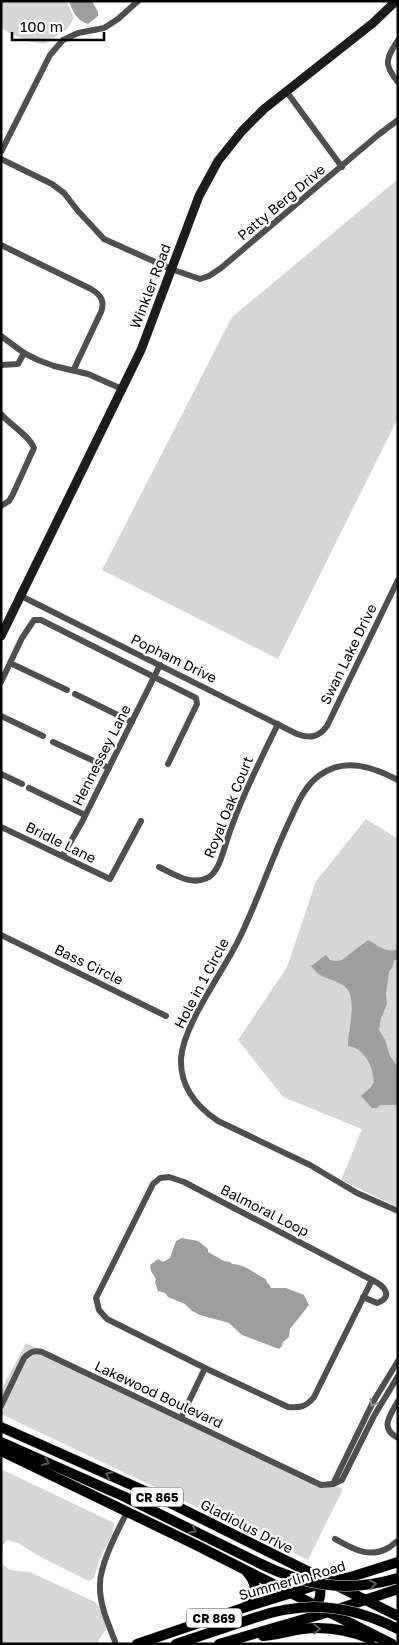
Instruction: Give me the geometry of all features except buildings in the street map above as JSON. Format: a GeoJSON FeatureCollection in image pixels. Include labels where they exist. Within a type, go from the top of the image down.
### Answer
{"type":"FeatureCollection","features":[{"type":"Feature","properties":{"kind":"main road","name":"Gladiolus Drive"},"geometry":{"type":"LineString","coordinates":[[1,1426],[133,1486],[267,1551],[310,1573],[324,1583],[341,1588],[398,1616]]}},
{"type":"Feature","properties":{"kind":"main road"},"geometry":{"type":"LineString","coordinates":[[1,1442],[125,1497],[291,1577],[326,1585],[347,1586],[367,1585],[398,1578]]}},
{"type":"Feature","properties":{"kind":"main road","name":"CR 865"},"geometry":{"type":"LineString","coordinates":[[1,1451],[317,1606],[334,1610]]}},
{"type":"Feature","properties":{"kind":"main road"},"geometry":{"type":"LineString","coordinates":[[245,1570],[264,1570],[269,1563],[267,1551]]}},
{"type":"Feature","properties":{"kind":"main road","name":"Summerlin Road"},"geometry":{"type":"LineString","coordinates":[[138,1644],[291,1593],[398,1562]]}},
{"type":"Feature","properties":{"kind":"main road"},"geometry":{"type":"LineString","coordinates":[[245,1570],[252,1578],[255,1588],[250,1606],[267,1611],[266,1630]]}},
{"type":"Feature","properties":{"kind":"main road"},"geometry":{"type":"LineString","coordinates":[[354,1576],[341,1588],[334,1610],[351,1623],[392,1644]]}},
{"type":"Feature","properties":{"kind":"main road"},"geometry":{"type":"LineString","coordinates":[[309,1617],[317,1606],[324,1583]]}},
{"type":"Feature","properties":{"kind":"main road","name":"CR 869"},"geometry":{"type":"LineString","coordinates":[[219,1644],[398,1589]]}},
{"type":"Feature","properties":{"kind":"main road"},"geometry":{"type":"LineString","coordinates":[[176,1644],[273,1612],[293,1608],[327,1607],[344,1609],[364,1614],[398,1629]]}},
{"type":"Feature","properties":{"kind":"main road"},"geometry":{"type":"LineString","coordinates":[[234,1639],[322,1628],[357,1634],[380,1644]]}},
{"type":"Feature","properties":{"kind":"street"},"geometry":{"type":"LineString","coordinates":[[1,152],[50,55],[58,44],[70,36],[104,28],[118,19],[138,1]]}},
{"type":"Feature","properties":{"kind":"street","name":"Winkler Road"},"geometry":{"type":"LineString","coordinates":[[1,636],[144,341],[199,196],[218,162],[247,125],[286,91],[360,34],[396,1]]}},
{"type":"Feature","properties":{"kind":"street"},"geometry":{"type":"LineString","coordinates":[[398,40],[387,61],[387,67],[398,82]]}},
{"type":"Feature","properties":{"kind":"street"},"geometry":{"type":"LineString","coordinates":[[286,91],[342,167]]}},
{"type":"Feature","properties":{"kind":"street","name":"Patty Berg Drive"},"geometry":{"type":"LineString","coordinates":[[1,159],[52,184],[64,193],[104,239],[171,269],[200,279],[209,276],[221,268],[398,120]]}},
{"type":"Feature","properties":{"kind":"street"},"geometry":{"type":"LineString","coordinates":[[1,245],[98,293],[102,299],[103,306],[101,312],[74,369]]}},
{"type":"Feature","properties":{"kind":"street"},"geometry":{"type":"LineString","coordinates":[[1,336],[24,353],[54,366],[74,369],[122,389]]}},
{"type":"Feature","properties":{"kind":"street"},"geometry":{"type":"LineString","coordinates":[[1,365],[18,364],[24,353]]}},
{"type":"Feature","properties":{"kind":"street"},"geometry":{"type":"LineString","coordinates":[[1,414],[31,441],[34,448],[13,494],[9,501],[1,506]]}},
{"type":"Feature","properties":{"kind":"street","name":"Swan Lake Drive"},"geometry":{"type":"LineString","coordinates":[[317,736],[327,726],[398,580]]}},
{"type":"Feature","properties":{"kind":"street","name":"Popham Drive"},"geometry":{"type":"LineString","coordinates":[[21,596],[278,724],[304,736],[317,736]]}},
{"type":"Feature","properties":{"kind":"street"},"geometry":{"type":"LineString","coordinates":[[1,682],[34,620],[44,622],[196,698],[197,704],[168,764]]}},
{"type":"Feature","properties":{"kind":"street"},"geometry":{"type":"LineString","coordinates":[[10,663],[67,690]]}},
{"type":"Feature","properties":{"kind":"street","name":"Hennessey Lane"},"geometry":{"type":"LineString","coordinates":[[63,855],[160,665]]}},
{"type":"Feature","properties":{"kind":"street"},"geometry":{"type":"LineString","coordinates":[[75,694],[132,722]]}},
{"type":"Feature","properties":{"kind":"street"},"geometry":{"type":"LineString","coordinates":[[1,716],[43,736]]}},
{"type":"Feature","properties":{"kind":"street","name":"Royal Oak Court"},"geometry":{"type":"LineString","coordinates":[[159,867],[188,880],[202,880],[213,872],[220,861],[241,801],[278,724]]}},
{"type":"Feature","properties":{"kind":"street"},"geometry":{"type":"LineString","coordinates":[[54,742],[109,768]]}},
{"type":"Feature","properties":{"kind":"street","name":"Hole in 1 Circle"},"geometry":{"type":"LineString","coordinates":[[398,780],[370,768],[349,765],[330,769],[307,787],[275,852],[240,938],[194,1019],[181,1059],[186,1086],[193,1099],[208,1114],[218,1121],[310,1165],[356,1193],[398,1212]]}},
{"type":"Feature","properties":{"kind":"street"},"geometry":{"type":"LineString","coordinates":[[1,774],[22,784]]}},
{"type":"Feature","properties":{"kind":"street"},"geometry":{"type":"LineString","coordinates":[[29,788],[85,815]]}},
{"type":"Feature","properties":{"kind":"street","name":"Bridle Lane"},"geometry":{"type":"LineString","coordinates":[[1,826],[63,855],[110,880],[141,821]]}},
{"type":"Feature","properties":{"kind":"street","name":"Bass Circle"},"geometry":{"type":"LineString","coordinates":[[1,934],[166,1016]]}},
{"type":"Feature","properties":{"kind":"street","name":"Balmoral Loop"},"geometry":{"type":"LineString","coordinates":[[169,1177],[184,1182],[372,1280],[314,1397],[307,1405],[298,1408],[288,1407],[205,1368],[107,1318],[99,1310],[96,1298],[152,1184],[160,1178],[169,1177]]}},
{"type":"Feature","properties":{"kind":"street"},"geometry":{"type":"LineString","coordinates":[[363,1297],[377,1303],[384,1299],[385,1289],[372,1280]]}},
{"type":"Feature","properties":{"kind":"street","name":"Lakewood Boulevard"},"geometry":{"type":"LineString","coordinates":[[1,1406],[24,1358],[28,1353],[35,1350],[321,1485],[333,1484]]}},
{"type":"Feature","properties":{"kind":"street"},"geometry":{"type":"LineString","coordinates":[[333,1484],[355,1437],[398,1361]]}},
{"type":"Feature","properties":{"kind":"street"},"geometry":{"type":"LineString","coordinates":[[181,1418],[205,1368]]}},
{"type":"Feature","properties":{"kind":"street"},"geometry":{"type":"LineString","coordinates":[[333,1484],[342,1480],[374,1416],[398,1376]]}},
{"type":"Feature","properties":{"kind":"street"},"geometry":{"type":"LineString","coordinates":[[398,1401],[387,1423],[387,1429],[390,1434],[398,1438]]}},
{"type":"Feature","properties":{"kind":"street"},"geometry":{"type":"LineString","coordinates":[[116,1644],[104,1612],[100,1582],[112,1545],[127,1512]]}},
{"type":"Feature","properties":{"kind":"street"},"geometry":{"type":"LineString","coordinates":[[335,1539],[360,1552],[373,1553],[388,1548],[398,1541]]}},
{"type":"Feature","properties":{"kind":"shaded area"},"geometry":{"type":"Polygon","coordinates":[[[1,1],[66,1],[74,18],[67,29],[45,44],[26,41],[1,28],[1,1]]]}},
{"type":"Feature","properties":{"kind":"shaded area"},"geometry":{"type":"Polygon","coordinates":[[[69,1],[92,1],[98,16],[88,24],[84,22],[76,15],[69,1]]]}},
{"type":"Feature","properties":{"kind":"shaded area"},"geometry":{"type":"Polygon","coordinates":[[[398,179],[398,418],[278,659],[102,570],[232,317],[398,179]]]}},
{"type":"Feature","properties":{"kind":"shaded area"},"geometry":{"type":"Polygon","coordinates":[[[366,819],[398,839],[398,1207],[341,1180],[362,1129],[283,1097],[238,1040],[287,967],[316,881],[366,819]]]}},
{"type":"Feature","properties":{"kind":"shaded area"},"geometry":{"type":"Polygon","coordinates":[[[368,940],[386,950],[398,949],[398,960],[394,960],[389,972],[386,994],[387,1004],[381,1018],[379,1030],[385,1040],[390,1056],[398,1067],[398,1105],[380,1105],[377,1108],[372,1108],[361,1096],[374,1082],[370,1065],[359,1050],[348,1046],[352,1012],[350,995],[341,984],[322,976],[311,966],[326,955],[330,960],[342,960],[368,940]]]}},
{"type":"Feature","properties":{"kind":"shaded area"},"geometry":{"type":"Polygon","coordinates":[[[182,1238],[198,1241],[208,1249],[208,1252],[224,1261],[250,1270],[266,1279],[271,1288],[286,1288],[304,1295],[309,1305],[290,1329],[289,1337],[279,1349],[242,1335],[229,1323],[200,1315],[192,1311],[185,1304],[158,1291],[156,1279],[150,1265],[158,1259],[163,1262],[170,1258],[176,1241],[182,1238]]]}},
{"type":"Feature","properties":{"kind":"shaded area"},"geometry":{"type":"Polygon","coordinates":[[[26,1343],[322,1484],[326,1481],[343,1489],[308,1560],[1,1414],[1,1390],[26,1343]]]}},
{"type":"Feature","properties":{"kind":"shaded area"},"geometry":{"type":"Polygon","coordinates":[[[1,1469],[114,1523],[112,1535],[101,1556],[94,1578],[89,1581],[37,1555],[18,1543],[7,1540],[1,1547],[1,1469]]]}},
{"type":"Feature","properties":{"kind":"shaded area"},"geometry":{"type":"Polygon","coordinates":[[[1,1563],[10,1570],[30,1572],[95,1602],[103,1615],[106,1630],[99,1639],[98,1644],[1,1644],[1,1563]]]}}]}
